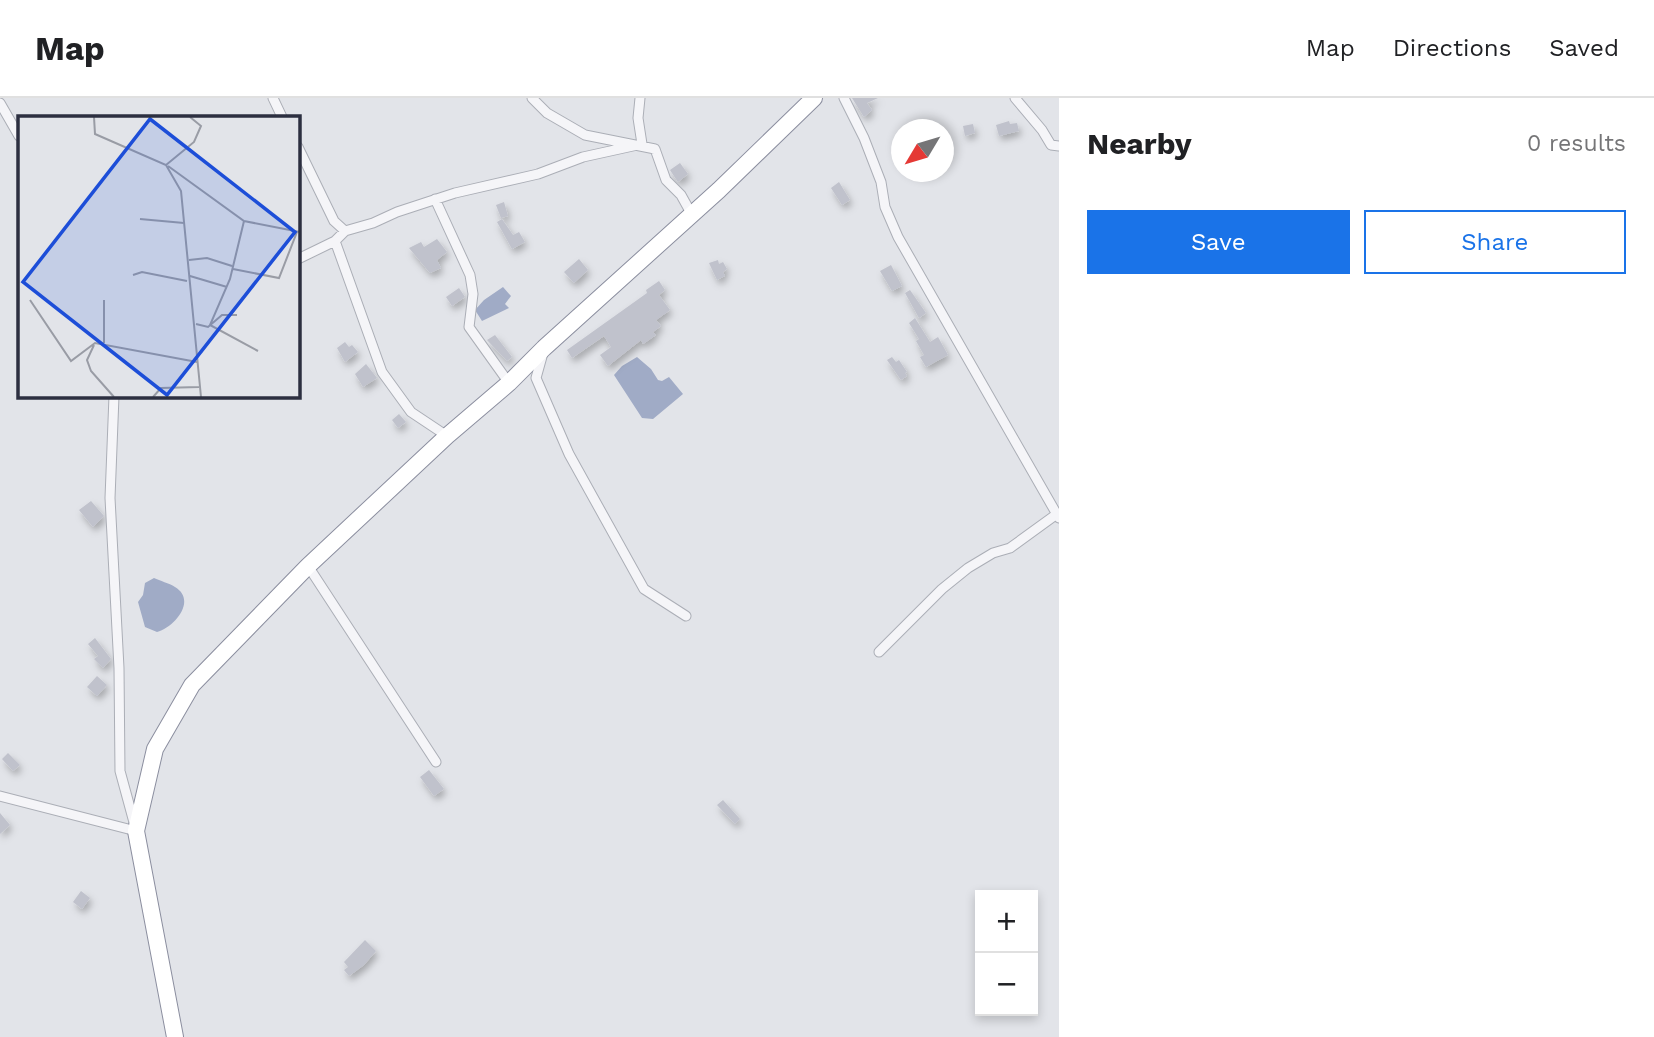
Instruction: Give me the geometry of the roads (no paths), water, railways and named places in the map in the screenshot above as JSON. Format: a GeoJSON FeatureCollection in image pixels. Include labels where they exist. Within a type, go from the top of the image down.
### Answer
{"type":"FeatureCollection","features":[{"type":"Feature","properties":{"kind":"highway"},"geometry":{"type":"LineString","coordinates":[[174,1037],[136,831],[155,749],[192,685],[308,566],[719,190],[814,98]]}},
{"type":"Feature","properties":{"kind":"street"},"geometry":{"type":"LineString","coordinates":[[273,98],[282,116]]}},
{"type":"Feature","properties":{"kind":"street"},"geometry":{"type":"LineString","coordinates":[[532,98],[547,113],[585,135],[642,144],[655,149],[666,180],[681,195],[691,213]]}},
{"type":"Feature","properties":{"kind":"street"},"geometry":{"type":"LineString","coordinates":[[640,98],[638,118],[642,144]]}},
{"type":"Feature","properties":{"kind":"street"},"geometry":{"type":"LineString","coordinates":[[844,98],[864,138],[881,182],[885,207],[898,237],[1058,516],[1010,548],[993,553],[968,568],[942,589],[879,652]]}},
{"type":"Feature","properties":{"kind":"street"},"geometry":{"type":"LineString","coordinates":[[1016,98],[1051,145],[1059,146]]}},
{"type":"Feature","properties":{"kind":"street"},"geometry":{"type":"LineString","coordinates":[[0,103],[18,134]]}},
{"type":"Feature","properties":{"kind":"street"},"geometry":{"type":"LineString","coordinates":[[299,259],[335,242],[345,231],[435,199],[538,174],[583,158],[642,144]]}},
{"type":"Feature","properties":{"kind":"street"},"geometry":{"type":"LineString","coordinates":[[299,149],[334,221],[345,231]]}},
{"type":"Feature","properties":{"kind":"street"},"geometry":{"type":"LineString","coordinates":[[435,199],[470,275],[473,295],[470,327],[509,383]]}},
{"type":"Feature","properties":{"kind":"street"},"geometry":{"type":"LineString","coordinates":[[335,242],[382,372],[411,412],[447,436]]}},
{"type":"Feature","properties":{"kind":"street"},"geometry":{"type":"LineString","coordinates":[[544,348],[536,378],[569,454],[644,589],[686,615]]}},
{"type":"Feature","properties":{"kind":"street"},"geometry":{"type":"LineString","coordinates":[[0,796],[136,831],[120,771],[119,668],[110,498],[114,397]]}},
{"type":"Feature","properties":{"kind":"street"},"geometry":{"type":"LineString","coordinates":[[308,566],[436,762]]}},
{"type":"Feature","properties":{"kind":"water"},"geometry":{"type":"Polygon","coordinates":[[[503,287],[511,296],[505,304],[509,308],[482,321],[475,310],[503,287]]]}},
{"type":"Feature","properties":{"kind":"water"},"geometry":{"type":"Polygon","coordinates":[[[637,357],[651,369],[658,380],[669,377],[683,394],[653,419],[642,418],[614,375],[622,366],[637,357]]]}},
{"type":"Feature","properties":{"kind":"water"},"geometry":{"type":"Polygon","coordinates":[[[154,578],[175,587],[184,599],[184,606],[176,619],[157,632],[145,627],[138,602],[143,595],[145,583],[154,578]]]}}]}
